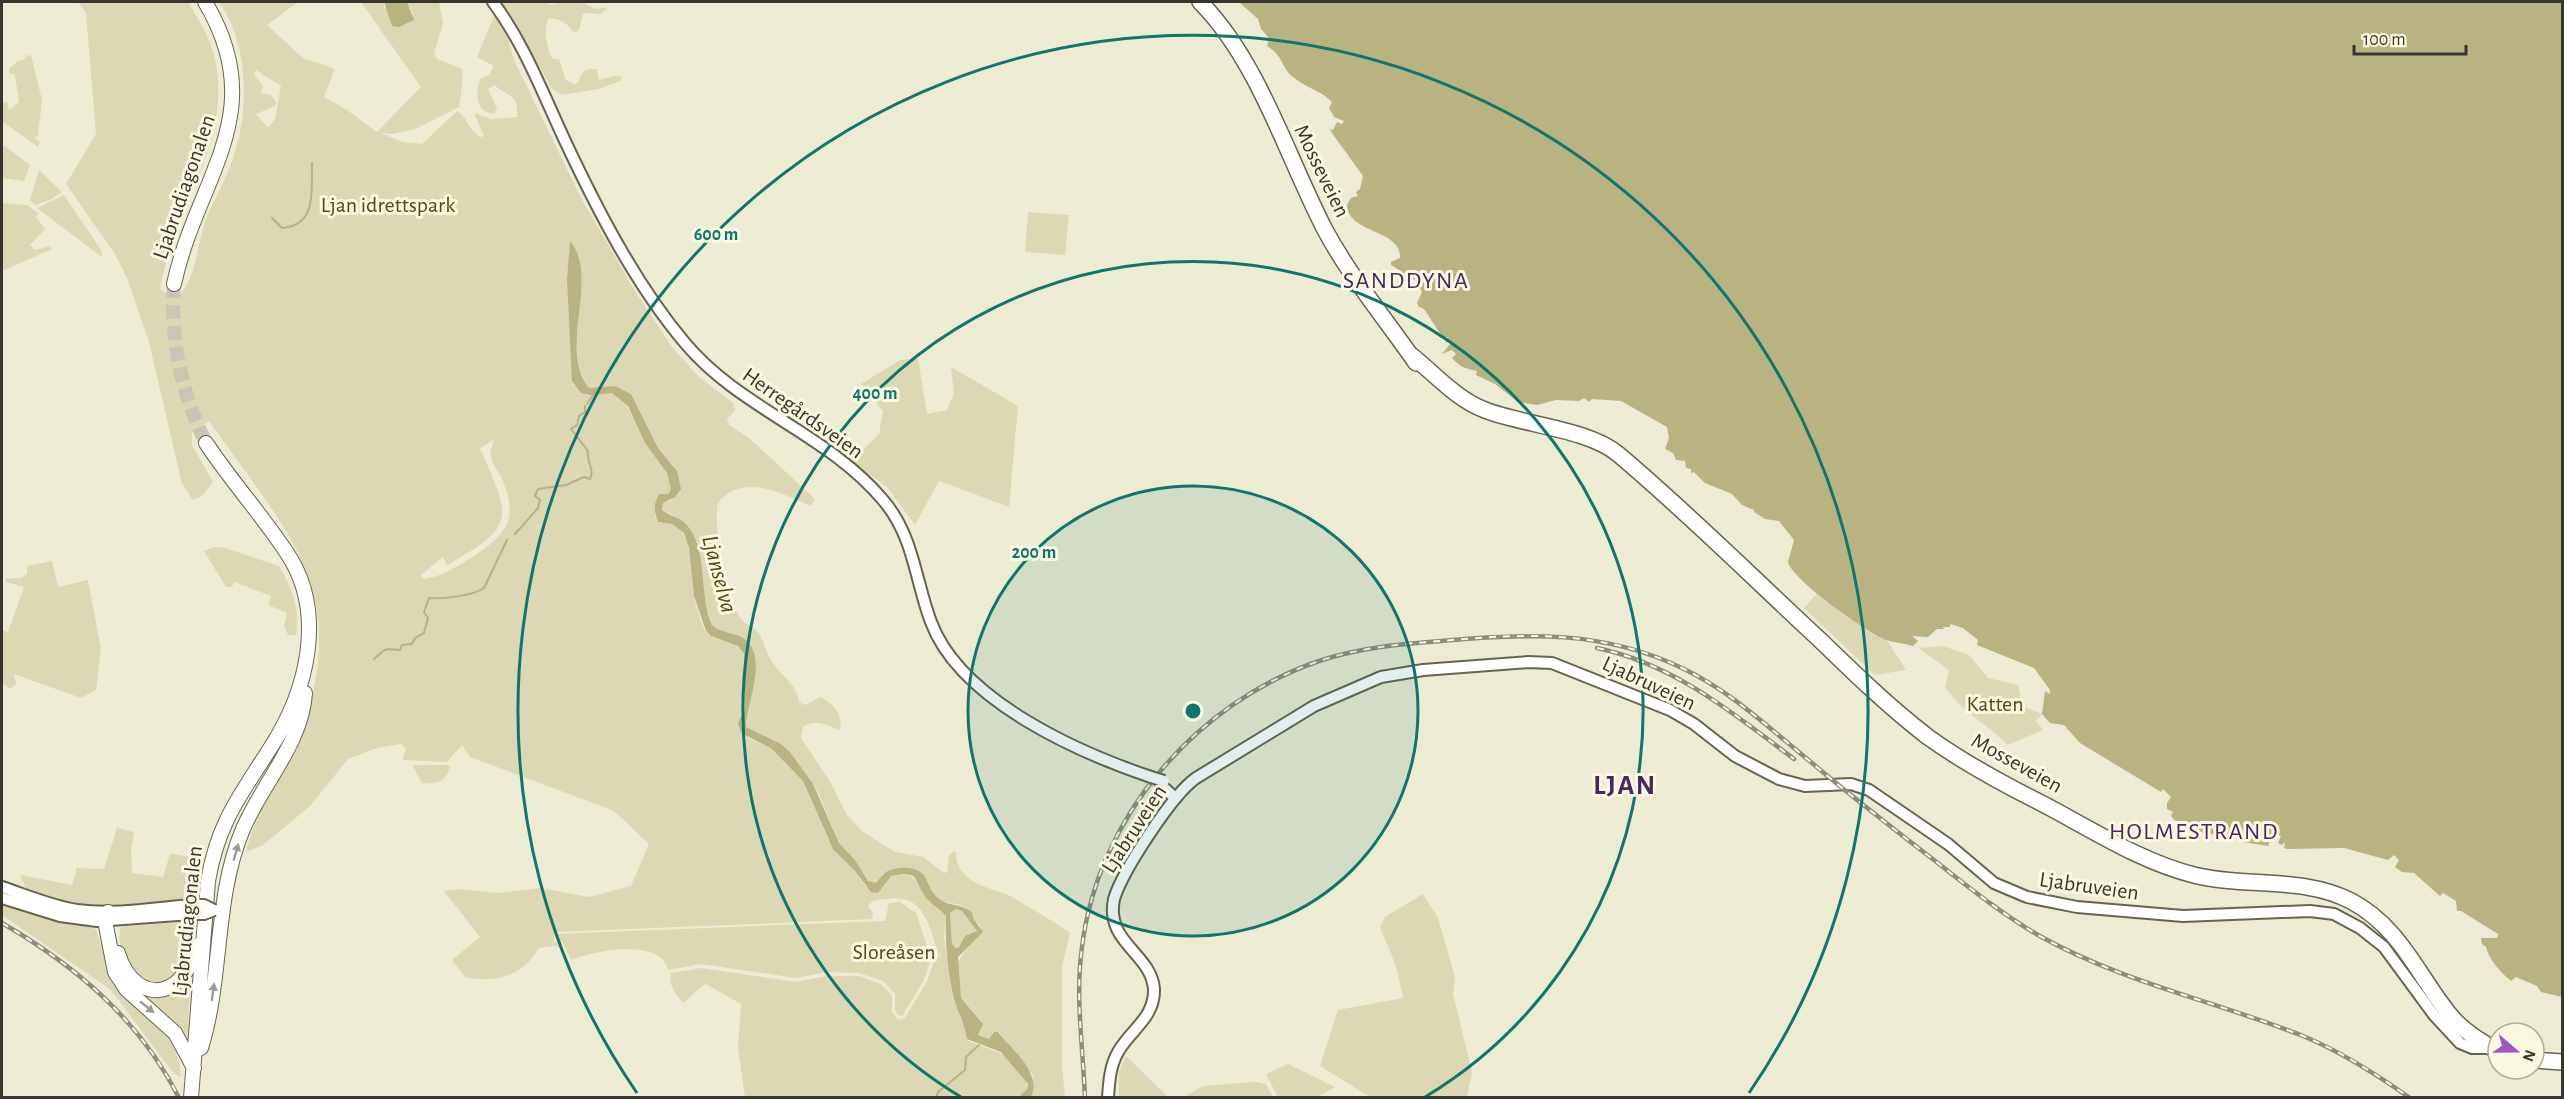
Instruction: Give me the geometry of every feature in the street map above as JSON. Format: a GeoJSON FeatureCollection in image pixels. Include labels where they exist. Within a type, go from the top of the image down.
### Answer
{"type":"FeatureCollection","features":[{"type":"Feature","properties":{"kind":"highway","name":"Mosseveien"},"geometry":{"type":"LineString","coordinates":[[1200,2],[1226,30],[1245,60],[1339,254],[1372,306],[1437,388],[1475,416],[1581,444],[1626,462],[1662,491],[1895,710],[1949,751],[2016,791],[2176,870],[2224,880],[2310,888],[2351,901],[2378,919],[2398,938],[2437,994],[2486,1038]]}},
{"type":"Feature","properties":{"kind":"main road","name":"Ljabrudiagonalen"},"geometry":{"type":"LineString","coordinates":[[174,284],[181,254],[223,149],[233,99],[231,69],[225,42],[206,2]]}},
{"type":"Feature","properties":{"kind":"main road","name":"Ljabrudiagonalen"},"geometry":{"type":"LineString","coordinates":[[191,1097],[208,881],[219,832],[231,807],[290,714],[306,667],[308,619],[304,597],[288,554],[206,443]]}},
{"type":"Feature","properties":{"kind":"main road"},"geometry":{"type":"LineString","coordinates":[[194,1068],[209,1017],[219,909],[243,829],[300,718],[304,702],[306,667]]}},
{"type":"Feature","properties":{"kind":"main road"},"geometry":{"type":"LineString","coordinates":[[109,918],[111,962],[118,978],[175,1033],[194,1068]]}},
{"type":"Feature","properties":{"kind":"main road"},"geometry":{"type":"LineString","coordinates":[[109,918],[123,968],[134,982],[148,989],[163,989],[179,980],[204,936]]}},
{"type":"Feature","properties":{"kind":"street","name":"Herregårdsveien"},"geometry":{"type":"LineString","coordinates":[[493,2],[524,50],[572,156],[616,239],[670,323],[717,377],[745,398],[815,440],[883,500],[908,540],[931,623],[945,650],[962,670],[985,691],[1050,733],[1158,781],[1174,785],[1177,795]]}},
{"type":"Feature","properties":{"kind":"street","name":"Ljabruveien"},"geometry":{"type":"LineString","coordinates":[[1108,1098],[1114,1059],[1123,1044],[1146,1018],[1154,994],[1149,973],[1117,930],[1113,914],[1114,899],[1131,866],[1177,795],[1196,777],[1299,714],[1372,680],[1416,670],[1528,662],[1552,663],[1670,710],[1735,756],[1779,779],[1811,786],[1851,784],[1869,790],[1948,844],[1994,883],[2027,897],[2077,907],[2183,916],[2310,911],[2340,917],[2365,931],[2388,951],[2434,1015],[2452,1034],[2467,1047],[2486,1044]]}},
{"type":"Feature","properties":{"kind":"street"},"geometry":{"type":"LineString","coordinates":[[2,887],[62,907],[109,918]]}},
{"type":"Feature","properties":{"kind":"street"},"geometry":{"type":"LineString","coordinates":[[2,898],[60,916],[109,918],[192,910],[204,905],[219,909]]}},
{"type":"Feature","properties":{"kind":"street"},"geometry":{"type":"LineString","coordinates":[[2452,1034],[2486,1042]]}},
{"type":"Feature","properties":{"kind":"green space","name":"Ljan idrettspark"},"geometry":{"type":"Polygon","coordinates":[[[78,2],[188,2],[212,48],[218,86],[216,116],[210,145],[167,259],[160,289],[167,294],[179,296],[190,279],[206,219],[232,161],[242,122],[244,100],[241,58],[229,19],[219,2],[298,2],[267,25],[303,58],[335,69],[324,97],[347,110],[377,132],[421,87],[361,2],[384,2],[384,8],[414,15],[407,2],[439,2],[443,24],[434,53],[437,59],[462,69],[459,107],[415,129],[392,134],[381,133],[402,142],[422,144],[457,111],[481,137],[484,136],[474,113],[491,119],[517,117],[515,100],[494,85],[488,89],[497,108],[494,114],[483,110],[478,101],[480,79],[489,75],[494,66],[477,57],[494,16],[507,34],[514,60],[580,196],[633,288],[672,347],[698,376],[733,403],[735,410],[727,419],[729,425],[749,438],[815,499],[811,506],[763,488],[739,489],[728,494],[718,503],[717,528],[726,582],[736,611],[745,623],[757,631],[771,660],[795,690],[799,702],[805,705],[821,697],[834,707],[839,715],[840,730],[822,723],[812,723],[803,727],[801,738],[829,780],[847,815],[863,832],[895,852],[923,857],[944,873],[947,872],[949,856],[953,851],[956,853],[961,870],[973,881],[1010,896],[1070,933],[1062,966],[1062,1067],[1065,1097],[1031,1097],[1033,1075],[999,1032],[993,1033],[989,1039],[978,1035],[982,1022],[961,998],[957,963],[981,927],[971,912],[961,905],[942,901],[931,891],[925,877],[908,868],[883,873],[875,884],[868,881],[855,860],[839,843],[818,792],[790,752],[781,744],[746,727],[754,681],[754,658],[749,647],[741,638],[712,625],[704,602],[700,560],[676,517],[662,510],[663,503],[671,500],[673,465],[658,448],[631,394],[615,386],[589,388],[581,373],[577,355],[577,335],[582,273],[579,256],[571,242],[567,280],[574,386],[616,394],[625,402],[646,443],[667,473],[671,490],[668,494],[659,494],[655,515],[659,523],[672,524],[681,530],[686,540],[690,553],[696,605],[706,632],[712,637],[732,643],[743,654],[746,667],[745,708],[740,715],[748,738],[772,749],[803,781],[829,841],[866,887],[881,889],[887,878],[903,874],[909,876],[919,883],[946,916],[944,937],[952,993],[964,1019],[968,1041],[1005,1055],[1026,1079],[1027,1089],[1019,1098],[745,1097],[738,1048],[741,1004],[706,984],[683,1003],[671,985],[671,973],[701,968],[796,982],[827,976],[859,976],[881,984],[892,995],[892,1012],[898,1020],[905,1018],[927,981],[934,961],[939,956],[924,916],[911,902],[901,899],[873,902],[868,906],[873,913],[872,919],[554,932],[554,942],[562,943],[562,949],[555,946],[539,948],[524,966],[508,976],[488,979],[465,977],[452,960],[480,937],[444,891],[461,889],[497,893],[541,888],[589,897],[631,886],[649,844],[614,811],[470,757],[462,745],[447,762],[402,760],[406,749],[401,744],[377,748],[348,759],[310,806],[263,845],[246,852],[256,822],[298,737],[314,687],[319,643],[316,603],[304,567],[286,532],[264,497],[209,421],[192,432],[192,445],[213,482],[202,496],[193,500],[182,484],[149,342],[127,278],[115,254],[66,184],[96,134],[86,13],[78,2]],[[256,70],[254,74],[263,86],[261,93],[271,95],[276,102],[275,106],[256,114],[268,128],[275,119],[281,86],[256,70]],[[494,440],[480,448],[502,504],[502,517],[497,528],[471,551],[447,565],[443,557],[421,575],[423,579],[443,574],[474,556],[495,540],[507,524],[509,504],[507,493],[490,454],[494,440]]]}},
{"type":"Feature","properties":{"kind":"green space"},"geometry":{"type":"Polygon","coordinates":[[[497,2],[544,2],[551,5],[560,2],[586,2],[585,4],[597,9],[603,7],[608,9],[600,14],[583,13],[579,30],[574,33],[563,22],[549,18],[546,38],[553,59],[559,59],[566,80],[575,85],[584,71],[597,69],[599,80],[615,76],[622,77],[620,81],[598,89],[562,95],[552,89],[522,36],[497,2]]]}},
{"type":"Feature","properties":{"kind":"green space"},"geometry":{"type":"Polygon","coordinates":[[[31,55],[42,100],[38,136],[34,138],[40,142],[38,147],[2,121],[2,103],[7,102],[9,110],[19,102],[15,75],[9,73],[9,69],[18,61],[31,55]]]}},
{"type":"Feature","properties":{"kind":"green space"},"geometry":{"type":"Polygon","coordinates":[[[2,144],[30,165],[24,181],[2,178],[2,144]]]}},
{"type":"Feature","properties":{"kind":"green space"},"geometry":{"type":"Polygon","coordinates":[[[39,170],[62,192],[50,200],[35,205],[30,200],[39,170]]]}},
{"type":"Feature","properties":{"kind":"green space"},"geometry":{"type":"Polygon","coordinates":[[[64,195],[101,250],[102,257],[37,208],[64,195]]]}},
{"type":"Feature","properties":{"kind":"green space"},"geometry":{"type":"Polygon","coordinates":[[[2,203],[27,205],[38,213],[36,217],[45,229],[30,245],[35,250],[50,246],[52,249],[2,271],[2,203]]]}},
{"type":"Feature","properties":{"kind":"green space"},"geometry":{"type":"Polygon","coordinates":[[[1028,212],[1069,215],[1065,255],[1025,252],[1028,212]]]}},
{"type":"Feature","properties":{"kind":"green space"},"geometry":{"type":"Polygon","coordinates":[[[918,358],[927,414],[947,410],[954,393],[951,367],[1018,406],[1009,507],[939,481],[915,525],[887,487],[851,461],[879,434],[883,411],[861,384],[900,360],[918,358]]]}},
{"type":"Feature","properties":{"kind":"green space"},"geometry":{"type":"Polygon","coordinates":[[[215,547],[225,548],[279,566],[294,599],[297,617],[296,635],[288,635],[284,626],[287,613],[268,605],[271,596],[234,582],[232,587],[226,587],[204,551],[215,547]]]}},
{"type":"Feature","properties":{"kind":"green space"},"geometry":{"type":"Polygon","coordinates":[[[52,561],[58,587],[88,580],[101,649],[96,690],[81,698],[14,674],[16,684],[10,689],[2,683],[2,630],[8,632],[24,587],[6,582],[5,579],[21,578],[27,574],[27,566],[52,561]]]}},
{"type":"Feature","properties":{"kind":"green space"},"geometry":{"type":"Polygon","coordinates":[[[1817,593],[1887,640],[1906,670],[1875,675],[1804,608],[1817,593]]]}},
{"type":"Feature","properties":{"kind":"green space","name":"Katten"},"geometry":{"type":"Polygon","coordinates":[[[1943,646],[1969,655],[1988,678],[2018,685],[2022,706],[2042,714],[2036,721],[2043,730],[2008,745],[1967,711],[1945,687],[1949,670],[1918,648],[1943,646]]]}},
{"type":"Feature","properties":{"kind":"green space"},"geometry":{"type":"Polygon","coordinates":[[[412,765],[448,765],[450,767],[443,779],[432,783],[422,783],[412,765]]]}},
{"type":"Feature","properties":{"kind":"green space"},"geometry":{"type":"Polygon","coordinates":[[[117,828],[134,832],[131,850],[132,873],[163,877],[170,854],[201,858],[197,900],[89,904],[47,896],[26,889],[20,875],[72,885],[77,868],[104,869],[117,828]]]}},
{"type":"Feature","properties":{"kind":"green space"},"geometry":{"type":"Polygon","coordinates":[[[1423,894],[1438,918],[1455,977],[1453,994],[1472,1072],[1467,1097],[1370,1097],[1320,1066],[1338,1010],[1403,998],[1396,966],[1380,927],[1385,917],[1423,894]]]}},
{"type":"Feature","properties":{"kind":"green space","name":"Sloreåsen"},"geometry":{"type":"Polygon","coordinates":[[[900,902],[916,913],[931,959],[924,980],[903,1015],[899,1016],[895,1011],[895,994],[883,981],[859,973],[827,972],[796,978],[701,964],[668,970],[663,960],[653,953],[625,949],[594,953],[571,960],[562,941],[557,941],[556,934],[885,921],[889,903],[900,902]]]}},
{"type":"Feature","properties":{"kind":"green space"},"geometry":{"type":"Polygon","coordinates":[[[2,905],[96,929],[113,983],[169,1037],[179,1061],[181,1077],[174,1074],[111,990],[2,915],[2,905]]]}},
{"type":"Feature","properties":{"kind":"green space"},"geometry":{"type":"Polygon","coordinates":[[[956,909],[962,911],[977,931],[965,936],[956,948],[952,944],[950,913],[956,909]]]}},
{"type":"Feature","properties":{"kind":"green space"},"geometry":{"type":"Polygon","coordinates":[[[194,921],[185,959],[173,978],[161,984],[154,984],[141,979],[130,970],[121,951],[121,927],[194,921]]]}},
{"type":"Feature","properties":{"kind":"green space"},"geometry":{"type":"Polygon","coordinates":[[[191,973],[187,1044],[132,985],[144,992],[191,973]]]}},
{"type":"Feature","properties":{"kind":"green space"},"geometry":{"type":"Polygon","coordinates":[[[1126,1056],[1166,1097],[1119,1097],[1119,1072],[1126,1056]]]}},
{"type":"Feature","properties":{"kind":"green space"},"geometry":{"type":"Polygon","coordinates":[[[1288,1064],[1335,1087],[1317,1097],[1278,1097],[1266,1074],[1288,1064]]]}},
{"type":"Feature","properties":{"kind":"green space"},"geometry":{"type":"Polygon","coordinates":[[[1256,1082],[1266,1084],[1273,1097],[1184,1097],[1203,1086],[1256,1082]]]}},
{"type":"Feature","properties":{"kind":"shaded area"},"geometry":{"type":"Polygon","coordinates":[[[384,2],[407,2],[414,20],[399,27],[392,26],[384,2]]]}},
{"type":"Feature","properties":{"kind":"shaded area"},"geometry":{"type":"Polygon","coordinates":[[[1239,2],[2562,2],[2562,997],[2541,992],[2537,986],[2516,977],[2511,981],[2496,966],[2482,944],[2481,938],[2497,938],[2498,934],[2461,911],[2457,911],[2456,901],[2443,893],[2440,896],[2414,873],[2402,872],[2395,867],[2399,860],[2394,855],[2388,860],[2344,848],[2287,849],[2284,848],[2285,842],[2282,845],[2278,843],[2281,836],[2273,833],[2268,846],[2243,842],[2242,834],[2215,835],[2183,826],[2171,816],[2173,812],[2167,809],[2167,803],[2171,797],[2163,789],[2161,792],[2080,743],[2064,725],[2050,723],[2042,714],[2045,691],[2050,694],[2050,690],[2034,668],[1977,645],[1978,640],[1963,628],[1950,624],[1950,627],[1937,629],[1928,637],[1912,636],[1918,641],[1913,646],[1886,640],[1863,627],[1816,593],[1793,570],[1788,562],[1794,540],[1779,521],[1765,519],[1754,510],[1742,505],[1732,494],[1705,483],[1694,472],[1691,473],[1691,469],[1686,468],[1685,461],[1676,460],[1673,453],[1665,449],[1669,438],[1667,427],[1621,401],[1592,399],[1589,402],[1584,398],[1579,401],[1556,400],[1537,405],[1518,402],[1495,384],[1476,375],[1477,371],[1464,368],[1452,358],[1456,354],[1452,350],[1442,354],[1450,344],[1449,341],[1445,343],[1448,337],[1443,338],[1424,309],[1419,307],[1417,303],[1422,292],[1415,280],[1391,265],[1391,262],[1400,258],[1398,249],[1393,242],[1365,227],[1350,214],[1347,205],[1351,198],[1358,196],[1356,192],[1360,189],[1363,176],[1330,129],[1333,130],[1337,122],[1342,124],[1344,121],[1334,117],[1329,108],[1332,102],[1328,98],[1298,81],[1289,73],[1276,54],[1267,46],[1269,38],[1261,29],[1258,19],[1239,2]]]}},
{"type":"Feature","properties":{"kind":"shaded area"},"geometry":{"type":"Polygon","coordinates":[[[570,241],[578,256],[582,273],[577,334],[580,372],[589,388],[615,386],[631,394],[658,448],[677,471],[681,489],[675,497],[663,503],[662,510],[686,524],[693,534],[701,559],[705,600],[712,625],[746,640],[755,659],[756,671],[746,727],[781,744],[790,752],[813,784],[839,843],[855,860],[868,881],[876,883],[890,870],[901,868],[918,870],[941,900],[972,912],[973,918],[983,932],[958,957],[961,998],[983,1024],[978,1035],[989,1039],[994,1032],[998,1032],[1024,1063],[1033,1079],[1031,1097],[1019,1097],[1027,1089],[1028,1084],[1001,1052],[967,1039],[950,981],[946,916],[928,900],[916,879],[908,874],[891,876],[878,893],[871,892],[855,871],[833,849],[803,781],[772,749],[741,733],[738,723],[745,708],[744,654],[738,646],[711,636],[706,631],[694,596],[689,548],[684,533],[672,524],[658,522],[655,508],[657,498],[659,494],[668,494],[671,490],[667,473],[645,443],[628,406],[612,393],[592,395],[581,393],[572,381],[567,280],[570,241]],[[956,909],[950,913],[952,944],[956,948],[965,936],[977,931],[962,911],[956,909]]]}},
{"type":"Feature","properties":{"kind":"waterway"},"geometry":{"type":"LineString","coordinates":[[272,218],[282,228],[302,221],[312,195],[312,163]]}},
{"type":"Feature","properties":{"kind":"waterway"},"geometry":{"type":"LineString","coordinates":[[587,404],[594,394]]}},
{"type":"Feature","properties":{"kind":"waterway"},"geometry":{"type":"LineString","coordinates":[[515,534],[538,508],[540,500],[535,496],[538,489],[566,485],[584,477],[590,479],[592,472],[588,451],[571,429],[577,425],[579,416],[585,412],[585,406]]}},
{"type":"Feature","properties":{"kind":"waterway"},"geometry":{"type":"LineString","coordinates":[[374,659],[385,650],[400,650],[402,645],[412,644],[415,638],[424,633],[428,618],[424,612],[429,598],[465,595],[484,588],[507,540]]}},
{"type":"Feature","properties":{"kind":"waterway"},"geometry":{"type":"LineString","coordinates":[[936,1098],[938,1092],[965,1070],[966,1057],[979,1045]]}},
{"type":"Feature","properties":{"kind":"tunnel"},"geometry":{"type":"LineString","coordinates":[[174,284],[174,325],[179,365],[190,405],[206,443]]}},
{"type":"Feature","properties":{"kind":"railway"},"geometry":{"type":"LineString","coordinates":[[1085,1098],[1079,985],[1082,947],[1092,899],[1108,853],[1132,810],[1160,771],[1194,736],[1232,705],[1274,680],[1319,661],[1364,650],[1410,644],[1473,638],[1534,636],[1565,637],[1625,647],[1654,656],[1702,678],[1735,700],[1970,888],[2038,935],[2102,966],[2317,1042],[2358,1064],[2410,1098]]}},
{"type":"Feature","properties":{"kind":"railway"},"geometry":{"type":"LineString","coordinates":[[1597,648],[1652,666],[1677,678],[1726,708],[1794,759]]}},
{"type":"Feature","properties":{"kind":"railway"},"geometry":{"type":"LineString","coordinates":[[2,923],[55,958],[104,997],[145,1044],[179,1098]]}},
{"type":"Feature","properties":{"kind":"district","name":"SANDDYNA"},"geometry":{"type":"Point","coordinates":[1406,281]}},
{"type":"Feature","properties":{"kind":"district","name":"LJAN"},"geometry":{"type":"Point","coordinates":[1625,786]}},
{"type":"Feature","properties":{"kind":"district","name":"HOLMESTRAND"},"geometry":{"type":"Point","coordinates":[2194,832]}},
{"type":"Feature","properties":{"kind":"water label","name":"Ljanselva"},"geometry":{"type":"Point","coordinates":[719,574]}}]}
